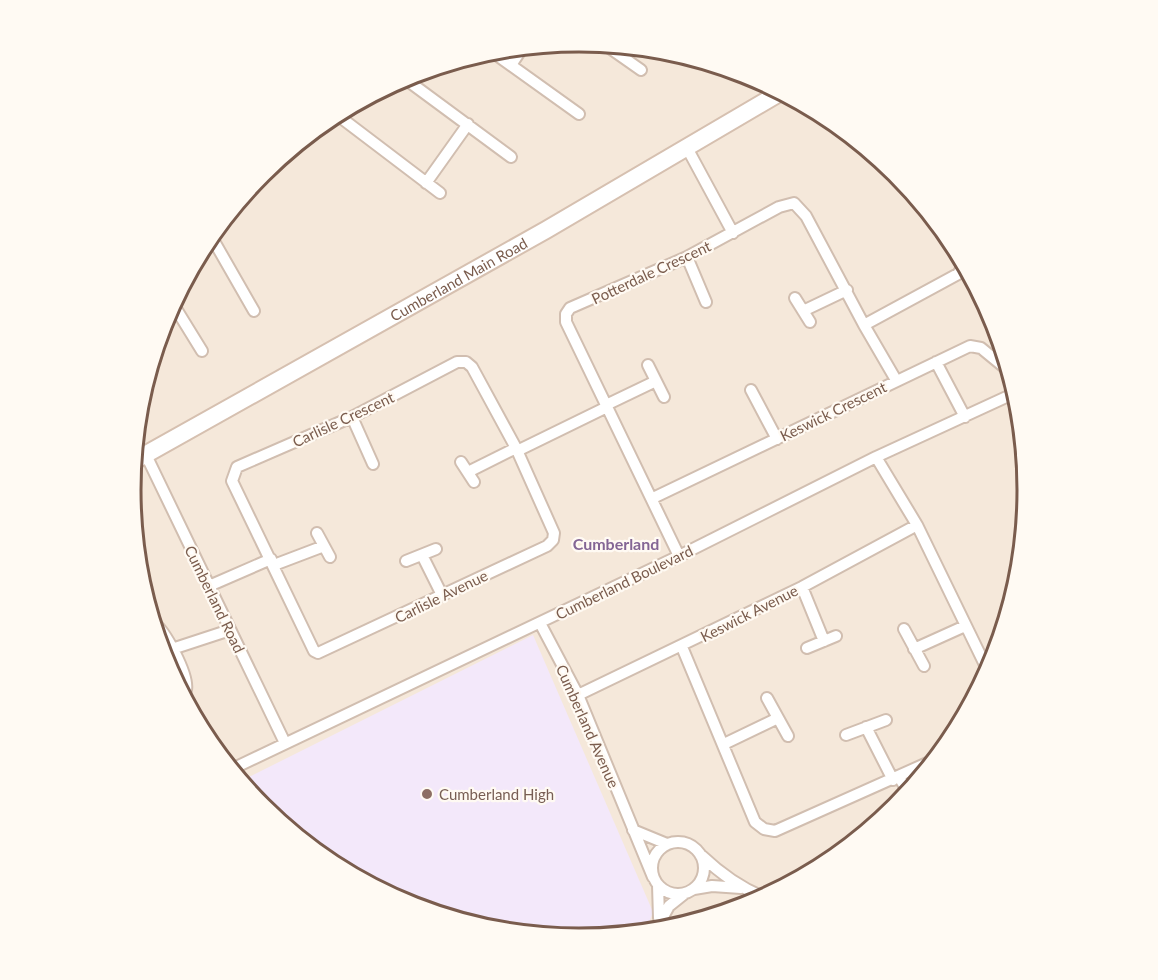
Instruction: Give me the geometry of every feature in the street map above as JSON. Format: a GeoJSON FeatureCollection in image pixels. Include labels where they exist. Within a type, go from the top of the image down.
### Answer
{"type":"FeatureCollection","features":[{"type":"Feature","properties":{"kind":"street"},"geometry":{"type":"LineString","coordinates":[[617,54],[641,70]]}},
{"type":"Feature","properties":{"kind":"street"},"geometry":{"type":"LineString","coordinates":[[511,65],[517,57]]}},
{"type":"Feature","properties":{"kind":"street"},"geometry":{"type":"LineString","coordinates":[[503,59],[579,114]]}},
{"type":"Feature","properties":{"kind":"street"},"geometry":{"type":"LineString","coordinates":[[414,85],[511,157]]}},
{"type":"Feature","properties":{"kind":"street","name":"Cumberland Main Road"},"geometry":{"type":"LineString","coordinates":[[142,457],[546,230],[772,97]]}},
{"type":"Feature","properties":{"kind":"street"},"geometry":{"type":"LineString","coordinates":[[345,121],[440,193]]}},
{"type":"Feature","properties":{"kind":"street"},"geometry":{"type":"LineString","coordinates":[[426,183],[468,124]]}},
{"type":"Feature","properties":{"kind":"street"},"geometry":{"type":"LineString","coordinates":[[686,146],[732,233]]}},
{"type":"Feature","properties":{"kind":"street","name":"Potterdale Crescent"},"geometry":{"type":"LineString","coordinates":[[679,556],[653,498],[566,322],[566,314],[570,308],[687,256],[779,207],[794,203],[806,216],[896,380]]}},
{"type":"Feature","properties":{"kind":"street"},"geometry":{"type":"LineString","coordinates":[[216,245],[254,311]]}},
{"type":"Feature","properties":{"kind":"street"},"geometry":{"type":"LineString","coordinates":[[687,256],[706,302]]}},
{"type":"Feature","properties":{"kind":"street"},"geometry":{"type":"LineString","coordinates":[[864,325],[958,272]]}},
{"type":"Feature","properties":{"kind":"street"},"geometry":{"type":"LineString","coordinates":[[803,311],[847,290]]}},
{"type":"Feature","properties":{"kind":"street"},"geometry":{"type":"LineString","coordinates":[[795,298],[810,322]]}},
{"type":"Feature","properties":{"kind":"street"},"geometry":{"type":"LineString","coordinates":[[179,314],[202,351]]}},
{"type":"Feature","properties":{"kind":"street","name":"Keswick Crescent"},"geometry":{"type":"LineString","coordinates":[[653,498],[896,380],[975,345],[997,362]]}},
{"type":"Feature","properties":{"kind":"street","name":"Carlisle Crescent"},"geometry":{"type":"LineString","coordinates":[[322,653],[314,651],[232,481],[237,467],[352,417],[457,362],[466,362],[472,367],[517,449],[554,533]]}},
{"type":"Feature","properties":{"kind":"street"},"geometry":{"type":"LineString","coordinates":[[936,362],[964,417]]}},
{"type":"Feature","properties":{"kind":"street"},"geometry":{"type":"LineString","coordinates":[[648,365],[664,397]]}},
{"type":"Feature","properties":{"kind":"street"},"geometry":{"type":"LineString","coordinates":[[468,472],[656,381]]}},
{"type":"Feature","properties":{"kind":"street"},"geometry":{"type":"LineString","coordinates":[[751,390],[777,439]]}},
{"type":"Feature","properties":{"kind":"street","name":"Cumberland Boulevard"},"geometry":{"type":"LineString","coordinates":[[239,765],[679,556],[876,457],[1006,397]]}},
{"type":"Feature","properties":{"kind":"street"},"geometry":{"type":"LineString","coordinates":[[352,417],[373,464]]}},
{"type":"Feature","properties":{"kind":"street"},"geometry":{"type":"LineString","coordinates":[[876,457],[917,525],[982,659]]}},
{"type":"Feature","properties":{"kind":"street","name":"Cumberland Road"},"geometry":{"type":"LineString","coordinates":[[142,462],[209,586],[285,743]]}},
{"type":"Feature","properties":{"kind":"street"},"geometry":{"type":"LineString","coordinates":[[461,462],[474,482]]}},
{"type":"Feature","properties":{"kind":"street","name":"Keswick Avenue"},"geometry":{"type":"LineString","coordinates":[[578,695],[682,647],[917,525]]}},
{"type":"Feature","properties":{"kind":"street"},"geometry":{"type":"LineString","coordinates":[[317,533],[330,557]]}},
{"type":"Feature","properties":{"kind":"street","name":"Carlisle Avenue"},"geometry":{"type":"LineString","coordinates":[[322,653],[547,546],[553,540],[554,533]]}},
{"type":"Feature","properties":{"kind":"street"},"geometry":{"type":"LineString","coordinates":[[209,586],[324,546]]}},
{"type":"Feature","properties":{"kind":"street"},"geometry":{"type":"LineString","coordinates":[[406,561],[436,549]]}},
{"type":"Feature","properties":{"kind":"street"},"geometry":{"type":"LineString","coordinates":[[422,555],[442,595]]}},
{"type":"Feature","properties":{"kind":"street"},"geometry":{"type":"LineString","coordinates":[[802,586],[824,641]]}},
{"type":"Feature","properties":{"kind":"street","name":"Cumberland Avenue"},"geometry":{"type":"LineString","coordinates":[[540,623],[578,695],[655,881],[659,918]]}},
{"type":"Feature","properties":{"kind":"street"},"geometry":{"type":"LineString","coordinates":[[914,649],[965,626]]}},
{"type":"Feature","properties":{"kind":"street"},"geometry":{"type":"LineString","coordinates":[[904,629],[924,666]]}},
{"type":"Feature","properties":{"kind":"street"},"geometry":{"type":"LineString","coordinates":[[187,683],[172,649],[230,630]]}},
{"type":"Feature","properties":{"kind":"street"},"geometry":{"type":"LineString","coordinates":[[807,648],[836,636]]}},
{"type":"Feature","properties":{"kind":"street"},"geometry":{"type":"LineString","coordinates":[[682,647],[755,822],[764,829],[775,831],[915,770]]}},
{"type":"Feature","properties":{"kind":"street"},"geometry":{"type":"LineString","coordinates":[[767,698],[788,736]]}},
{"type":"Feature","properties":{"kind":"street"},"geometry":{"type":"LineString","coordinates":[[724,744],[778,718]]}},
{"type":"Feature","properties":{"kind":"street"},"geometry":{"type":"LineString","coordinates":[[846,735],[886,720]]}},
{"type":"Feature","properties":{"kind":"street"},"geometry":{"type":"LineString","coordinates":[[866,728],[901,785]]}},
{"type":"Feature","properties":{"kind":"street"},"geometry":{"type":"LineString","coordinates":[[633,830],[667,844],[686,843],[721,874],[751,892]]}},
{"type":"Feature","properties":{"kind":"street"},"geometry":{"type":"LineString","coordinates":[[667,844],[654,858],[655,881],[665,891],[689,892],[712,886],[741,888]]}},
{"type":"Feature","properties":{"kind":"street"},"geometry":{"type":"LineString","coordinates":[[689,892],[704,873],[700,854]]}},
{"type":"Feature","properties":{"kind":"street","name":"Cumberland Avenue"},"geometry":{"type":"LineString","coordinates":[[659,918],[669,906],[689,892]]}},
{"type":"Feature","properties":{"kind":"shaded area","name":"Cumberland"},"geometry":{"type":"Polygon","coordinates":[[[550,53],[608,53],[636,56],[692,67],[720,76],[798,111],[822,126],[867,161],[908,202],[926,224],[958,271],[971,296],[1002,377],[1016,461],[1016,519],[1013,547],[1002,603],[993,631],[958,709],[943,733],[908,778],[867,819],[845,837],[798,869],[773,882],[692,913],[608,927],[550,927],[522,924],[466,913],[438,904],[360,869],[336,854],[291,819],[250,778],[232,756],[200,709],[187,684],[156,603],[142,519],[142,461],[145,433],[156,377],[165,349],[200,271],[215,247],[250,202],[291,161],[313,143],[360,111],[385,98],[466,67],[550,53]]]}},
{"type":"Feature","properties":{"kind":"shaded area","name":"Cumberland High"},"geometry":{"type":"Polygon","coordinates":[[[533,635],[653,912],[649,922],[636,924],[608,927],[550,927],[494,919],[438,904],[385,882],[336,854],[291,819],[249,777],[533,635]]]}},
{"type":"Feature","properties":{"kind":"place","name":"Cumberland High"},"geometry":{"type":"Point","coordinates":[427,794]}},
{"type":"Feature","properties":{"kind":"district","name":"Cumberland"},"geometry":{"type":"Point","coordinates":[616,543]}}]}
